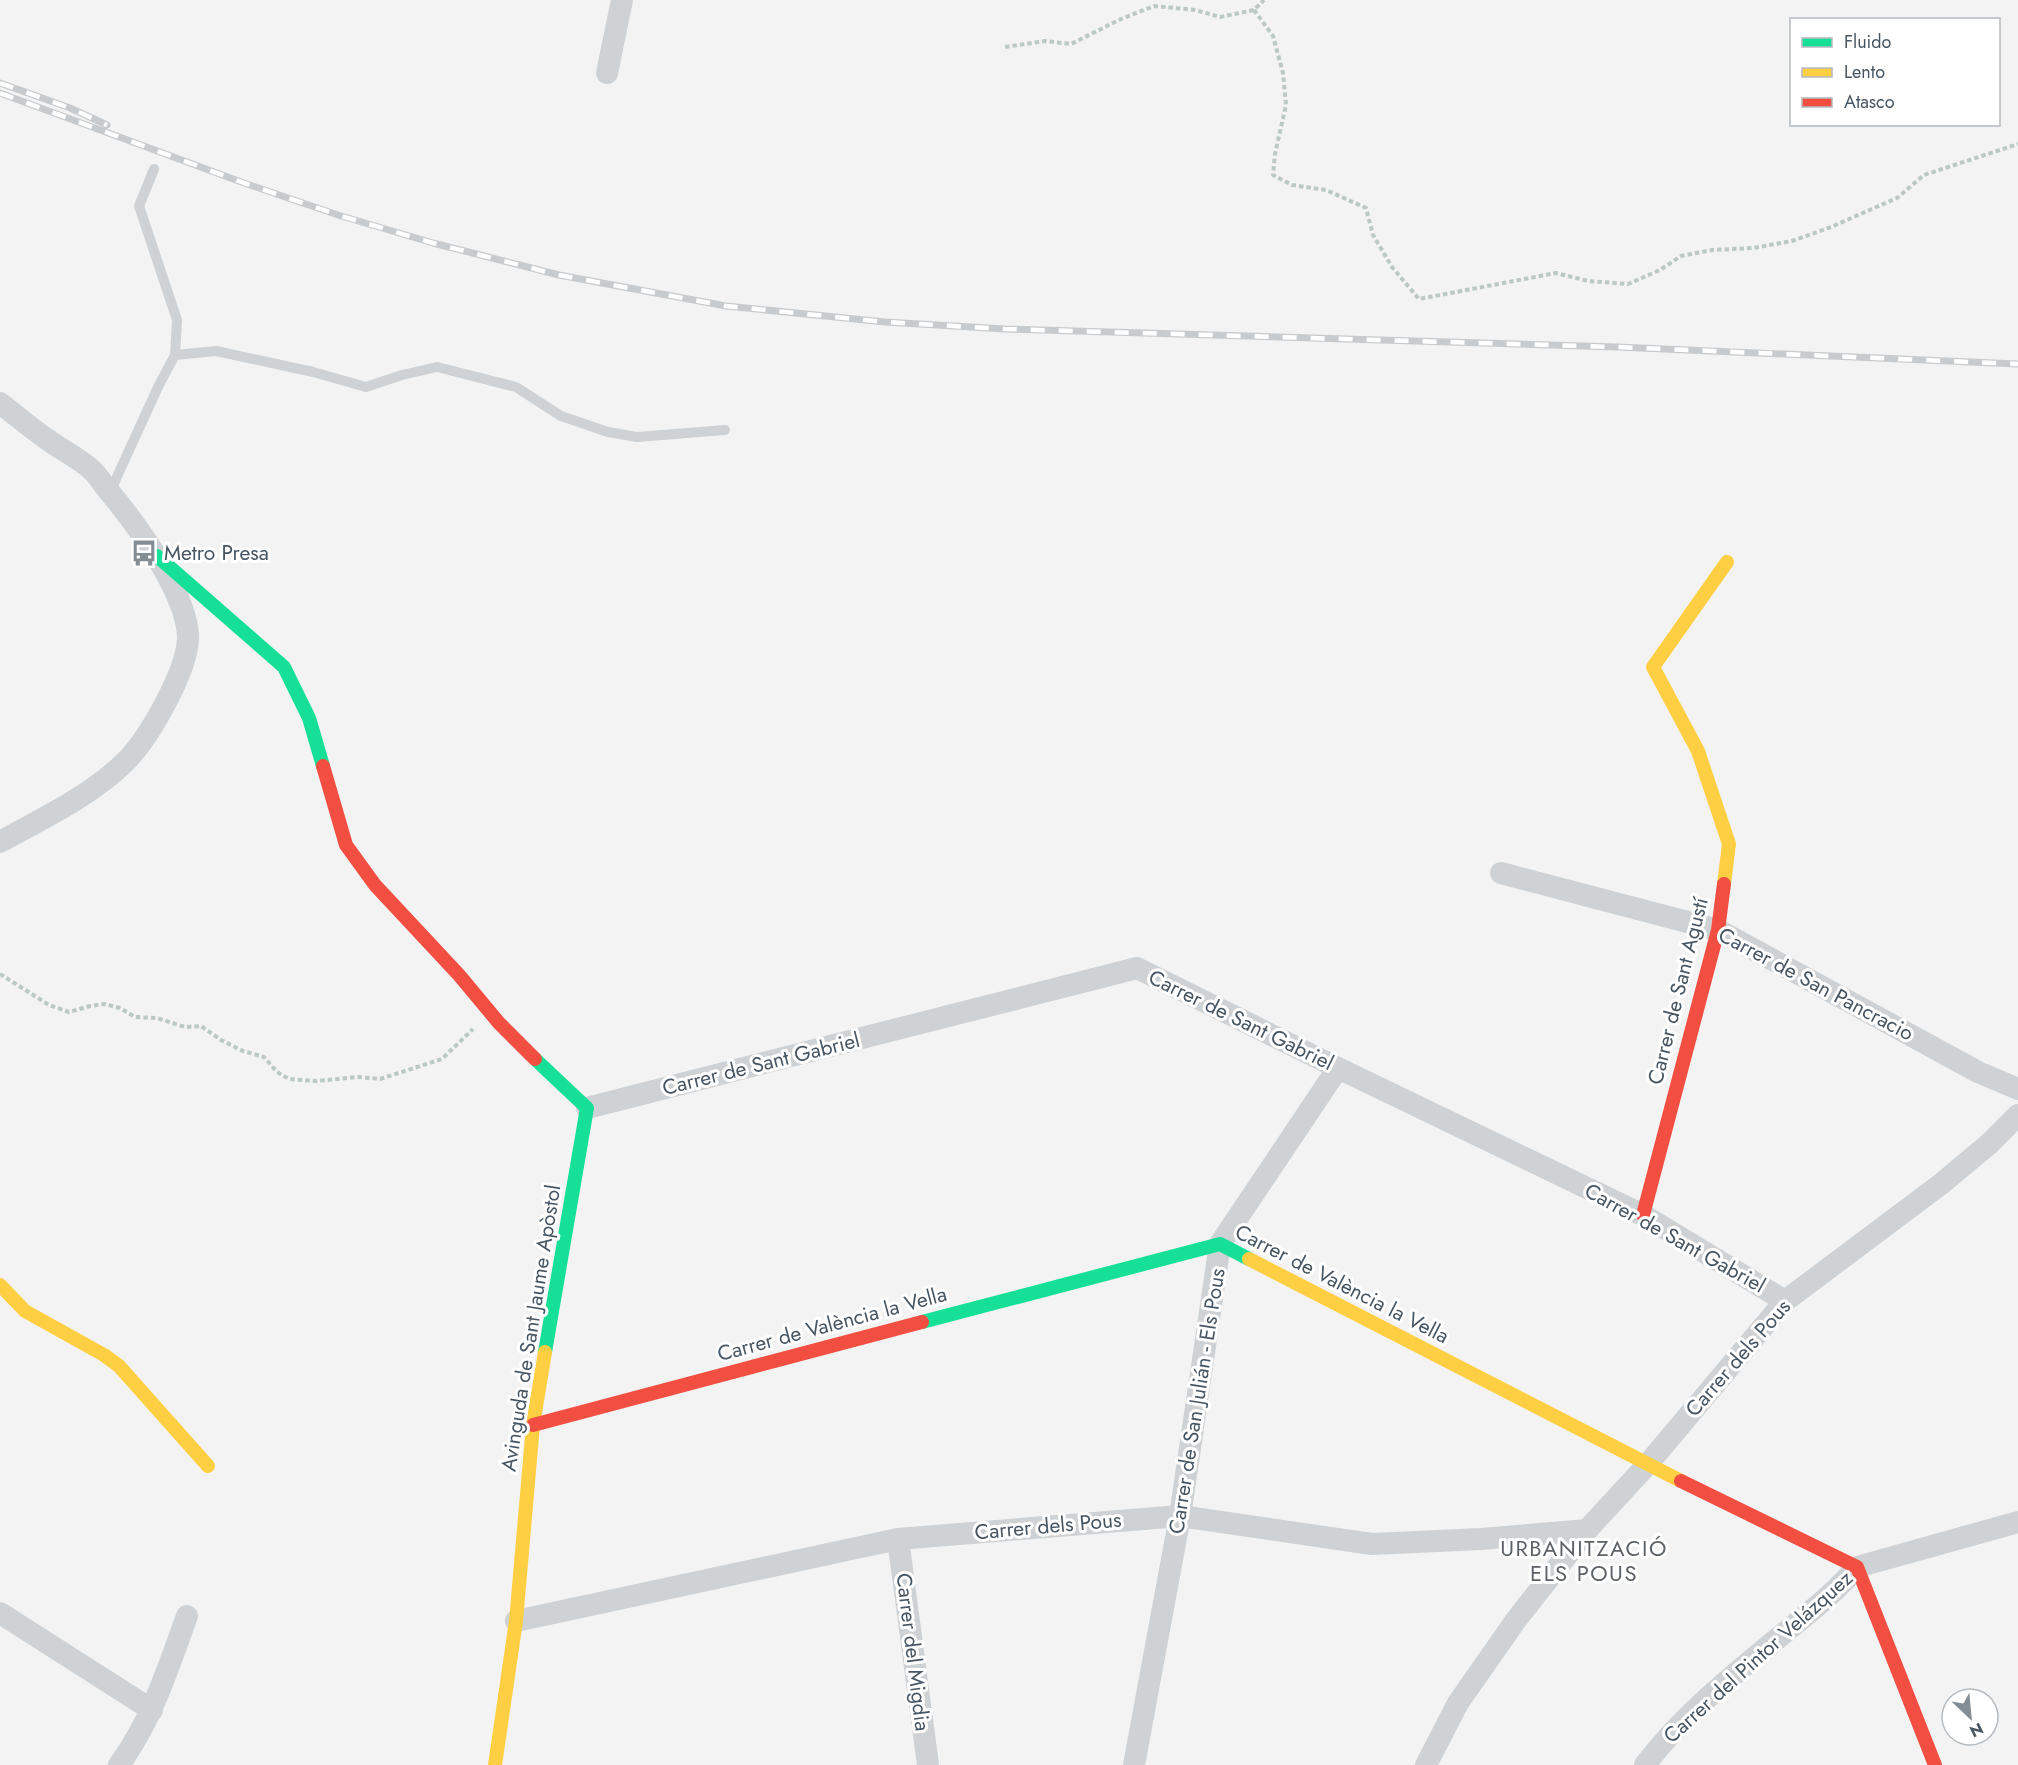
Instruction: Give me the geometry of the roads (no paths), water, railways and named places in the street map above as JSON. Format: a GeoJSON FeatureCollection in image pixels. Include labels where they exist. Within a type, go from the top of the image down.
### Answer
{"type":"FeatureCollection","features":[{"type":"Feature","properties":{"kind":"street"},"geometry":{"type":"LineString","coordinates":[[607,73],[622,0]]}},
{"type":"Feature","properties":{"kind":"street"},"geometry":{"type":"LineString","coordinates":[[0,404],[92,470],[129,516],[156,556],[185,616],[188,638],[183,663],[172,691],[127,761],[78,799],[0,842]]}},
{"type":"Feature","properties":{"kind":"street"},"geometry":{"type":"LineString","coordinates":[[156,556],[284,667],[309,718],[346,845],[375,885],[459,975],[490,1012],[562,1087],[587,1108]]}},
{"type":"Feature","properties":{"kind":"street","name":"Carrer de Sant Agustí"},"geometry":{"type":"LineString","coordinates":[[1643,1215],[1718,930],[1729,844],[1698,751],[1653,667],[1727,562]]}},
{"type":"Feature","properties":{"kind":"street","name":"Carrer de San Pancracio"},"geometry":{"type":"LineString","coordinates":[[1501,873],[1718,930],[1978,1072],[2018,1089]]}},
{"type":"Feature","properties":{"kind":"street","name":"Carrer de Sant Gabriel"},"geometry":{"type":"LineString","coordinates":[[587,1108],[1137,968],[1643,1215],[1785,1301]]}},
{"type":"Feature","properties":{"kind":"street","name":"Carrer de San Julián - Els Pous"},"geometry":{"type":"LineString","coordinates":[[1134,1765],[1180,1516],[1220,1244],[1338,1068]]}},
{"type":"Feature","properties":{"kind":"street","name":"Avinguda de Sant Jaume Apòstol"},"geometry":{"type":"LineString","coordinates":[[495,1765],[516,1621],[533,1425],[587,1108]]}},
{"type":"Feature","properties":{"kind":"street","name":"Carrer dels Pous"},"geometry":{"type":"LineString","coordinates":[[1426,1765],[1458,1703],[1516,1620],[1587,1530],[1647,1465],[1785,1301],[1941,1184],[1989,1144],[2018,1115]]}},
{"type":"Feature","properties":{"kind":"street","name":"Carrer de València la Vella"},"geometry":{"type":"LineString","coordinates":[[533,1425],[1220,1244],[1647,1465],[1857,1567]]}},
{"type":"Feature","properties":{"kind":"street"},"geometry":{"type":"LineString","coordinates":[[0,1285],[25,1311],[104,1355],[119,1366],[208,1467]]}},
{"type":"Feature","properties":{"kind":"street","name":"Carrer dels Pous"},"geometry":{"type":"LineString","coordinates":[[516,1621],[898,1539],[1180,1516],[1372,1544],[1481,1539],[1587,1530]]}},
{"type":"Feature","properties":{"kind":"street","name":"Carrer del Pintor Velázquez"},"geometry":{"type":"LineString","coordinates":[[1644,1765],[1666,1737],[1722,1684],[1841,1587],[1857,1567],[2018,1522]]}},
{"type":"Feature","properties":{"kind":"street","name":"Carrer del Migdia"},"geometry":{"type":"LineString","coordinates":[[898,1539],[928,1765]]}},
{"type":"Feature","properties":{"kind":"street"},"geometry":{"type":"LineString","coordinates":[[1857,1567],[1935,1765]]}},
{"type":"Feature","properties":{"kind":"street"},"geometry":{"type":"LineString","coordinates":[[0,1613],[152,1710]]}},
{"type":"Feature","properties":{"kind":"street"},"geometry":{"type":"LineString","coordinates":[[119,1765],[152,1710],[187,1616]]}},
{"type":"Feature","properties":{"kind":"lane"},"geometry":{"type":"LineString","coordinates":[[110,493],[175,355],[177,320],[139,206],[154,169]]}},
{"type":"Feature","properties":{"kind":"lane"},"geometry":{"type":"LineString","coordinates":[[175,355],[216,351],[313,372],[366,387],[437,367],[516,387],[561,416],[608,432],[637,437],[725,430]]}},
{"type":"Feature","properties":{"kind":"railway"},"geometry":{"type":"LineString","coordinates":[[0,83],[70,108],[107,125]]}},
{"type":"Feature","properties":{"kind":"railway"},"geometry":{"type":"LineString","coordinates":[[0,93],[244,183],[338,215],[433,243],[559,275],[726,306],[885,322],[1005,329],[1617,347],[2018,364]]}},
{"type":"Feature","properties":{"kind":"place","name":"Metro Presa"},"geometry":{"type":"Point","coordinates":[144,553]}},
{"type":"Feature","properties":{"kind":"district","name":"URBANITZACIÓ ELS POUS"},"geometry":{"type":"Point","coordinates":[1584,1560]}}]}
